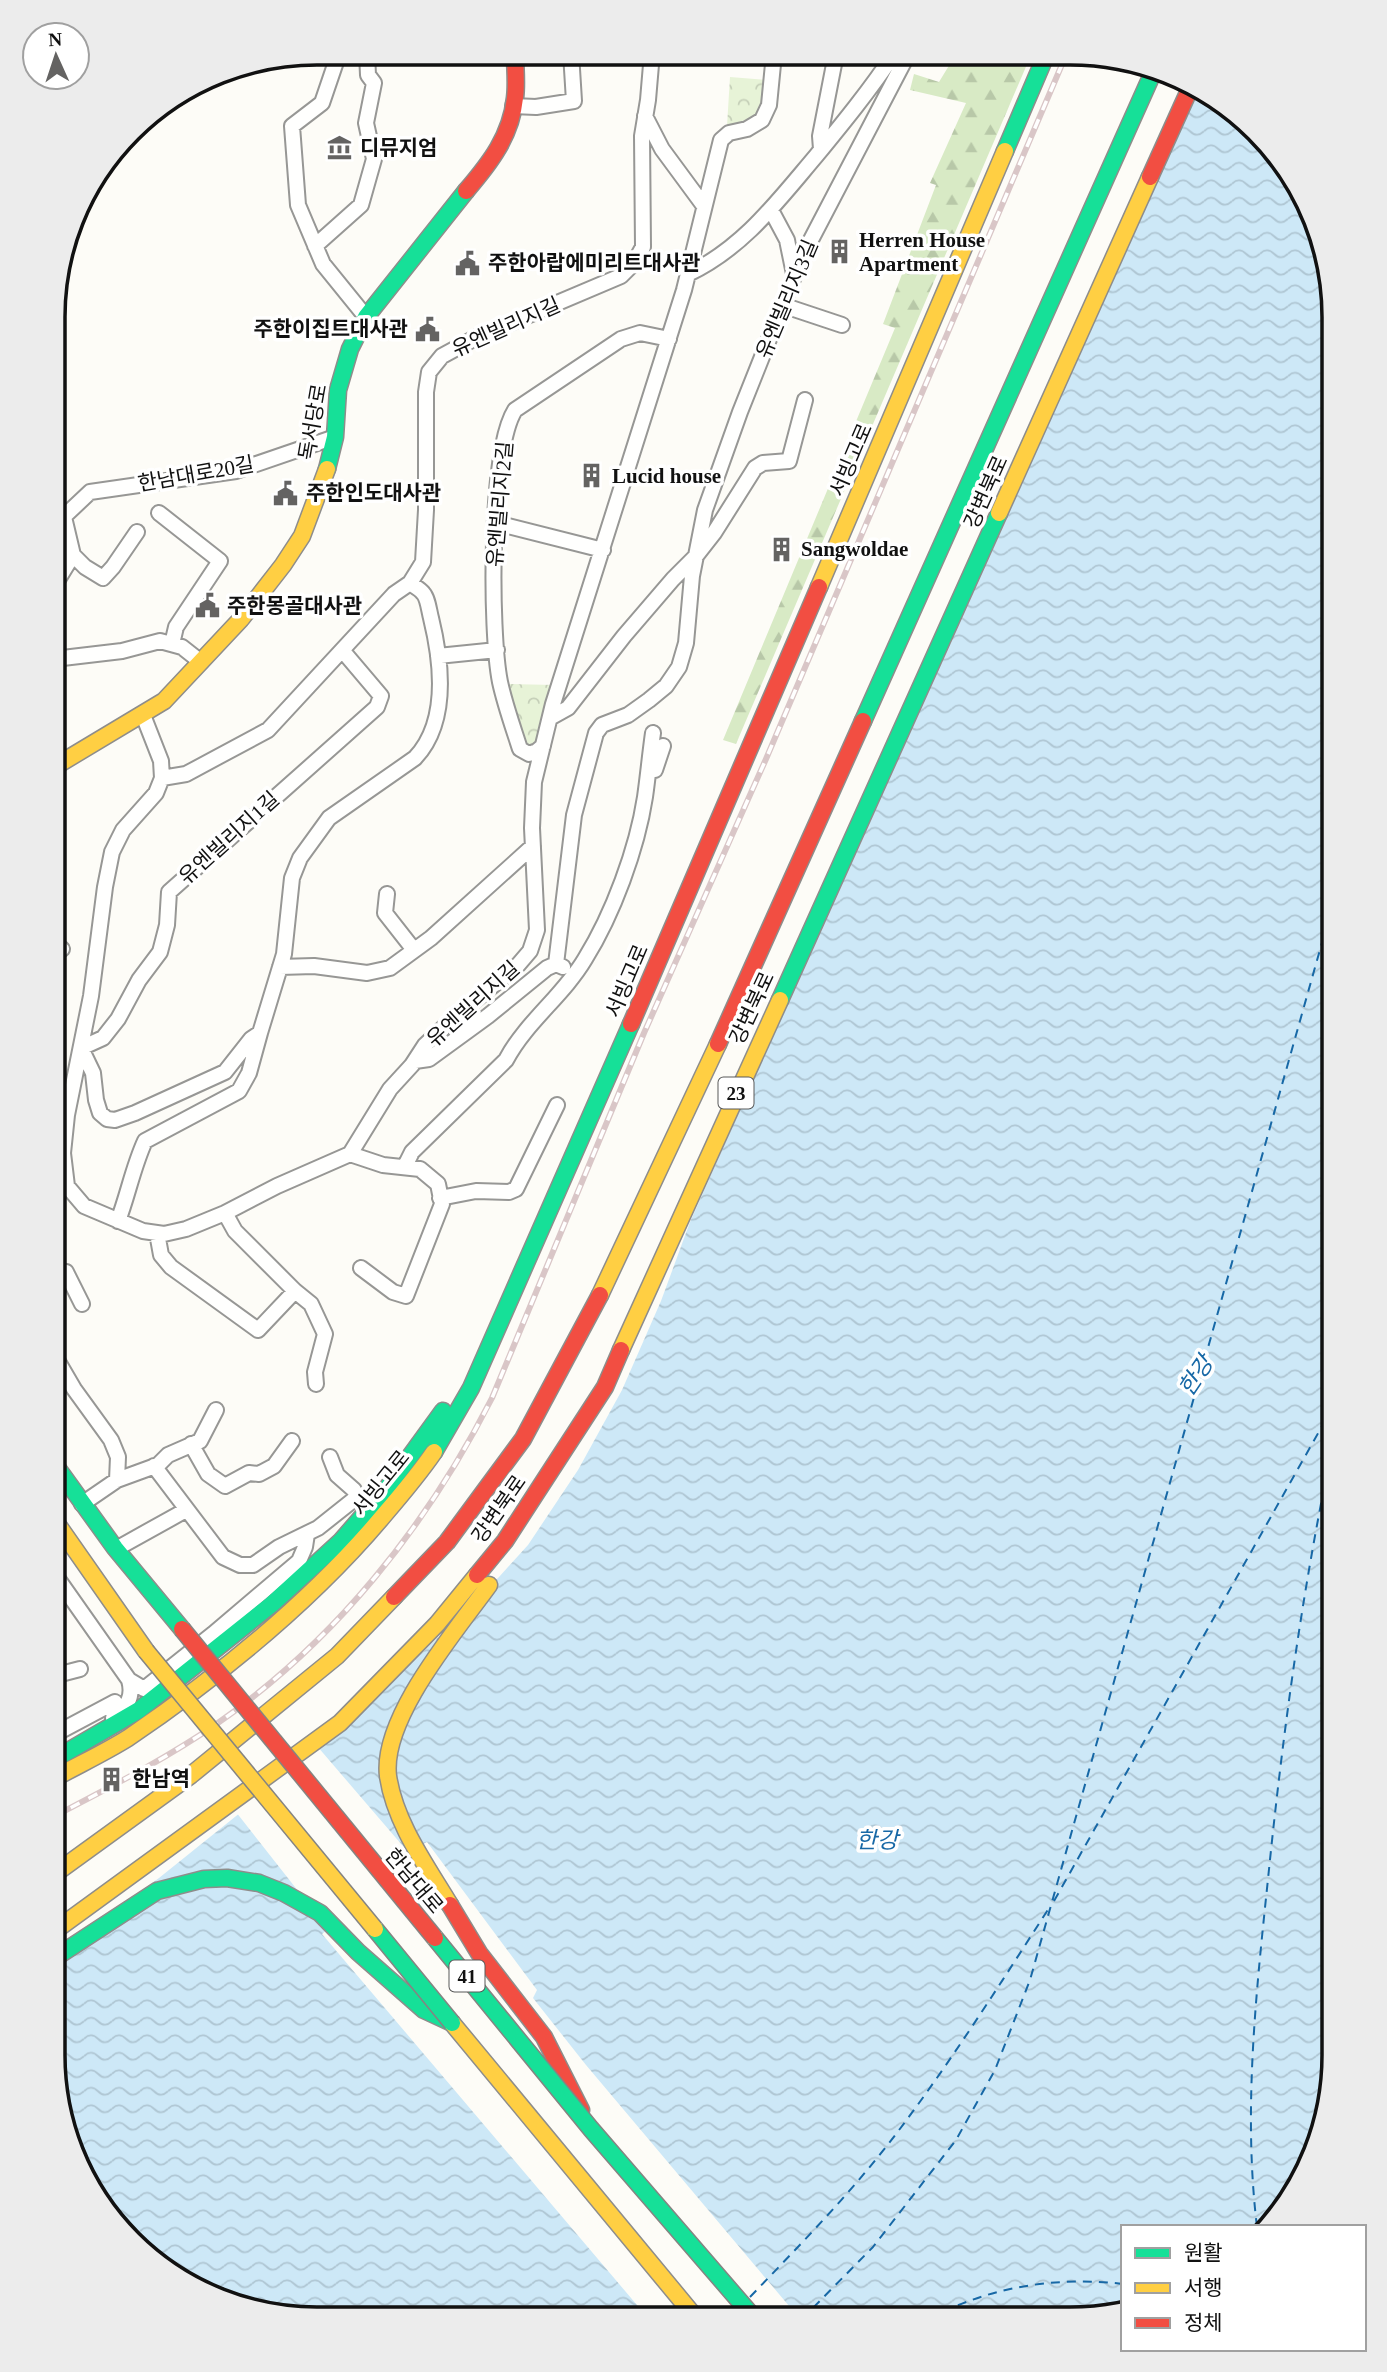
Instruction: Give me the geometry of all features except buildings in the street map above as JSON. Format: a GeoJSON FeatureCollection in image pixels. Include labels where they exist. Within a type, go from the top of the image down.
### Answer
{"type":"FeatureCollection","features":[{"type":"Feature","properties":{"kind":"main road","name":"독서당로"},"geometry":{"type":"LineString","coordinates":[[65,761],[164,701],[241,619],[302,536],[330,461],[335,437],[338,390],[350,349],[366,317],[493,159],[508,129],[513,106],[515,65]]}},
{"type":"Feature","properties":{"kind":"main road","name":"서빙고로"},"geometry":{"type":"LineString","coordinates":[[65,1753],[139,1710],[272,1604],[341,1541],[387,1488],[433,1425],[495,1326],[1036,65]]}},
{"type":"Feature","properties":{"kind":"main road","name":"서빙고로"},"geometry":{"type":"LineString","coordinates":[[65,1773],[127,1739],[264,1636],[306,1599],[351,1554],[421,1471],[444,1436],[471,1388],[565,1177],[1042,65]]}},
{"type":"Feature","properties":{"kind":"main road","name":"강변북로"},"geometry":{"type":"LineString","coordinates":[[65,1866],[191,1775],[337,1656],[447,1542],[523,1438],[597,1302],[715,1051],[1151,78]]}},
{"type":"Feature","properties":{"kind":"main road","name":"강변북로"},"geometry":{"type":"LineString","coordinates":[[65,1923],[340,1723],[437,1624],[505,1541],[605,1387],[1188,94]]}},
{"type":"Feature","properties":{"kind":"main road"},"geometry":{"type":"LineString","coordinates":[[591,2129],[544,2038],[479,1953],[424,1862],[400,1818],[388,1774],[393,1734],[415,1689],[517,1544],[605,1387]]}},
{"type":"Feature","properties":{"kind":"main road","name":"한남대로"},"geometry":{"type":"LineString","coordinates":[[65,1479],[116,1549],[380,1874],[484,1996],[591,2129],[745,2307]]}},
{"type":"Feature","properties":{"kind":"main road","name":"41"},"geometry":{"type":"LineString","coordinates":[[65,1535],[146,1651],[687,2307]]}},
{"type":"Feature","properties":{"kind":"main road"},"geometry":{"type":"LineString","coordinates":[[65,1951],[158,1891],[204,1879],[227,1878],[259,1883],[320,1913],[358,1952],[424,2010],[452,2023]]}},
{"type":"Feature","properties":{"kind":"street"},"geometry":{"type":"LineString","coordinates":[[335,65],[322,103],[292,126],[298,205],[323,264],[366,317]]}},
{"type":"Feature","properties":{"kind":"street"},"geometry":{"type":"LineString","coordinates":[[315,246],[361,205],[374,159],[366,123],[374,83],[368,75],[368,65]]}},
{"type":"Feature","properties":{"kind":"street"},"geometry":{"type":"LineString","coordinates":[[513,106],[536,107],[574,101],[572,65]]}},
{"type":"Feature","properties":{"kind":"street","name":"유엔빌리지길"},"geometry":{"type":"LineString","coordinates":[[162,778],[186,774],[268,730],[394,594],[410,583],[423,562],[426,392],[429,372],[442,356],[465,343],[621,276],[634,263],[643,247],[642,136],[651,65]]}},
{"type":"Feature","properties":{"kind":"street","name":"유엔빌리지길"},"geometry":{"type":"LineString","coordinates":[[350,1154],[390,1089],[415,1061],[425,1045],[518,965],[530,951],[537,930],[533,846],[534,782],[550,718],[688,274],[721,140],[729,133],[747,129],[762,120],[769,105],[773,65]]}},
{"type":"Feature","properties":{"kind":"street"},"geometry":{"type":"LineString","coordinates":[[821,149],[820,136],[834,65]]}},
{"type":"Feature","properties":{"kind":"street"},"geometry":{"type":"LineString","coordinates":[[688,274],[710,264],[746,236],[771,210],[844,124],[886,65]]}},
{"type":"Feature","properties":{"kind":"street","name":"유엔빌리지3길"},"geometry":{"type":"LineString","coordinates":[[696,556],[705,510],[801,259],[902,65]]}},
{"type":"Feature","properties":{"kind":"street"},"geometry":{"type":"LineString","coordinates":[[645,116],[662,149],[704,206]]}},
{"type":"Feature","properties":{"kind":"street"},"geometry":{"type":"LineString","coordinates":[[771,210],[787,240],[794,276]]}},
{"type":"Feature","properties":{"kind":"street"},"geometry":{"type":"LineString","coordinates":[[782,305],[842,325]]}},
{"type":"Feature","properties":{"kind":"street","name":"유엔빌리지2길"},"geometry":{"type":"LineString","coordinates":[[543,746],[530,754],[520,749],[500,681],[494,610],[496,523],[499,466],[508,422],[515,410],[621,339],[640,333],[669,338]]}},
{"type":"Feature","properties":{"kind":"street"},"geometry":{"type":"LineString","coordinates":[[550,718],[568,708],[624,636],[696,556],[714,533],[755,468],[763,463],[789,461],[805,400]]}},
{"type":"Feature","properties":{"kind":"street","name":"한남대로20길"},"geometry":{"type":"LineString","coordinates":[[65,516],[90,492],[236,471],[335,437]]}},
{"type":"Feature","properties":{"kind":"street","name":"한남대로20길"},"geometry":{"type":"LineString","coordinates":[[159,513],[220,561],[176,627],[172,644]]}},
{"type":"Feature","properties":{"kind":"street"},"geometry":{"type":"LineString","coordinates":[[496,523],[603,550]]}},
{"type":"Feature","properties":{"kind":"street"},"geometry":{"type":"LineString","coordinates":[[65,568],[73,555],[103,578],[136,532]]}},
{"type":"Feature","properties":{"kind":"street","name":"한남대로20길"},"geometry":{"type":"LineString","coordinates":[[65,536],[73,555]]}},
{"type":"Feature","properties":{"kind":"street"},"geometry":{"type":"LineString","coordinates":[[556,964],[574,815],[596,733],[601,725],[628,715],[649,700],[666,686],[679,667],[685,643],[696,556]]}},
{"type":"Feature","properties":{"kind":"street"},"geometry":{"type":"LineString","coordinates":[[118,1221],[137,1157],[145,1141],[239,1091],[249,1073],[284,954],[292,878],[300,858],[329,818],[415,758],[425,747],[436,716],[440,667],[425,594],[410,583]]}},
{"type":"Feature","properties":{"kind":"street"},"geometry":{"type":"LineString","coordinates":[[65,658],[122,651],[160,641],[182,647],[201,662]]}},
{"type":"Feature","properties":{"kind":"street","name":"유엔빌리지1길"},"geometry":{"type":"LineString","coordinates":[[81,1048],[103,1038],[160,952],[167,925],[169,892],[377,707],[381,696],[342,650]]}},
{"type":"Feature","properties":{"kind":"street"},"geometry":{"type":"LineString","coordinates":[[438,656],[497,650]]}},
{"type":"Feature","properties":{"kind":"street"},"geometry":{"type":"LineString","coordinates":[[65,1134],[91,996],[112,852],[123,830],[156,793],[162,778],[161,761],[143,715]]}},
{"type":"Feature","properties":{"kind":"street"},"geometry":{"type":"LineString","coordinates":[[645,797],[653,733]]}},
{"type":"Feature","properties":{"kind":"street"},"geometry":{"type":"LineString","coordinates":[[405,1166],[412,1152],[506,1060],[515,1043],[565,988],[585,959],[625,872],[645,797],[663,746]]}},
{"type":"Feature","properties":{"kind":"street"},"geometry":{"type":"LineString","coordinates":[[280,967],[314,966],[367,973],[390,968],[533,846]]}},
{"type":"Feature","properties":{"kind":"street"},"geometry":{"type":"LineString","coordinates":[[387,894],[385,913],[414,950]]}},
{"type":"Feature","properties":{"kind":"street"},"geometry":{"type":"LineString","coordinates":[[415,1061],[429,1059],[547,968],[556,964],[575,973]]}},
{"type":"Feature","properties":{"kind":"street"},"geometry":{"type":"LineString","coordinates":[[81,1048],[93,1073],[100,1113],[107,1119],[115,1120],[225,1072],[251,1039],[260,1033]]}},
{"type":"Feature","properties":{"kind":"street"},"geometry":{"type":"LineString","coordinates":[[440,1198],[476,1191],[509,1192],[516,1189],[557,1105]]}},
{"type":"Feature","properties":{"kind":"street"},"geometry":{"type":"LineString","coordinates":[[65,1170],[67,1186],[84,1206],[143,1231],[158,1233],[186,1229],[225,1213],[277,1186],[350,1154],[383,1165],[421,1170],[438,1184],[442,1204],[406,1296],[393,1292],[361,1268]]}},
{"type":"Feature","properties":{"kind":"street"},"geometry":{"type":"LineString","coordinates":[[225,1213],[234,1231],[311,1304],[326,1334],[315,1372],[316,1384]]}},
{"type":"Feature","properties":{"kind":"street"},"geometry":{"type":"LineString","coordinates":[[158,1233],[161,1255],[171,1267],[258,1330],[295,1291]]}},
{"type":"Feature","properties":{"kind":"street"},"geometry":{"type":"LineString","coordinates":[[65,1272],[82,1304]]}},
{"type":"Feature","properties":{"kind":"street"},"geometry":{"type":"LineString","coordinates":[[65,1374],[111,1440],[118,1457],[117,1480]]}},
{"type":"Feature","properties":{"kind":"street"},"geometry":{"type":"LineString","coordinates":[[82,1504],[117,1480],[154,1466],[168,1455],[200,1441],[216,1410]]}},
{"type":"Feature","properties":{"kind":"street"},"geometry":{"type":"LineString","coordinates":[[191,1444],[208,1474],[225,1486],[249,1473],[259,1474],[274,1466],[292,1441]]}},
{"type":"Feature","properties":{"kind":"street"},"geometry":{"type":"LineString","coordinates":[[154,1466],[223,1557],[240,1565],[253,1565],[279,1547],[318,1528],[357,1497],[354,1490],[337,1475],[330,1457]]}},
{"type":"Feature","properties":{"kind":"street"},"geometry":{"type":"LineString","coordinates":[[116,1549],[186,1510]]}},
{"type":"Feature","properties":{"kind":"street"},"geometry":{"type":"LineString","coordinates":[[65,1590],[129,1680],[144,1689],[299,1561],[307,1534]]}},
{"type":"Feature","properties":{"kind":"street"},"geometry":{"type":"LineString","coordinates":[[65,1673],[80,1669]]}},
{"type":"Feature","properties":{"kind":"street"},"geometry":{"type":"LineString","coordinates":[[65,1752],[125,1708],[131,1695],[129,1680]]}},
{"type":"Feature","properties":{"kind":"street"},"geometry":{"type":"LineString","coordinates":[[65,1727],[115,1702]]}},
{"type":"Feature","properties":{"kind":"green space"},"geometry":{"type":"Polygon","coordinates":[[[949,65],[1027,65],[736,744],[723,740],[895,328],[883,324],[936,185],[930,183],[966,103],[910,90],[914,74],[939,82],[949,65]]]}},
{"type":"Feature","properties":{"kind":"green space"},"geometry":{"type":"Polygon","coordinates":[[[730,77],[766,80],[758,113],[727,126],[730,77]]]}},
{"type":"Feature","properties":{"kind":"green space"},"geometry":{"type":"Polygon","coordinates":[[[504,684],[555,685],[539,745],[525,748],[504,684]]]}},
{"type":"Feature","properties":{"kind":"water","name":"한강"},"geometry":{"type":"Polygon","coordinates":[[[1192,96],[1224,117],[1249,138],[1289,191],[1314,251],[1322,300],[1322,2072],[1314,2121],[1303,2152],[1289,2182],[1257,2225],[1121,2225],[1121,2302],[1104,2305],[300,2307],[251,2299],[220,2288],[190,2274],[138,2234],[98,2182],[84,2152],[73,2121],[65,2072],[65,1945],[159,1878],[317,1751],[422,1653],[528,1545],[578,1470],[622,1390],[661,1301],[690,1222],[1192,96]]]}},
{"type":"Feature","properties":{"kind":"pier"},"geometry":{"type":"Polygon","coordinates":[[[317,1746],[408,1852],[427,1842],[537,1990],[533,1998],[790,2307],[639,2307],[322,1934],[328,1929],[236,1812],[317,1746]]]}},
{"type":"Feature","properties":{"kind":"ferry route"},"geometry":{"type":"LineString","coordinates":[[814,2307],[873,2247],[956,2140],[995,2070],[1030,1980],[1322,943]]}},
{"type":"Feature","properties":{"kind":"ferry route"},"geometry":{"type":"LineString","coordinates":[[1054,1901],[1322,1426]]}},
{"type":"Feature","properties":{"kind":"ferry route"},"geometry":{"type":"LineString","coordinates":[[1257,2225],[1251,2096],[1259,1965],[1280,1768],[1295,1658],[1322,1502]]}},
{"type":"Feature","properties":{"kind":"ferry route"},"geometry":{"type":"LineString","coordinates":[[750,2297],[837,2205],[886,2147],[951,2058],[1051,1905]]}},
{"type":"Feature","properties":{"kind":"ferry route"},"geometry":{"type":"LineString","coordinates":[[955,2307],[1023,2286],[1073,2282],[1121,2284]]}},
{"type":"Feature","properties":{"kind":"railway"},"geometry":{"type":"LineString","coordinates":[[65,1811],[196,1738],[258,1693],[299,1657],[374,1579],[438,1492],[466,1445],[492,1398],[644,1033],[766,759],[1062,65]]}},
{"type":"Feature","properties":{"kind":"traffic: fast"},"geometry":{"type":"LineString","coordinates":[[1005,151],[1042,65]]}},
{"type":"Feature","properties":{"kind":"traffic: fast"},"geometry":{"type":"LineString","coordinates":[[863,721],[1151,78]]}},
{"type":"Feature","properties":{"kind":"traffic: fast"},"geometry":{"type":"LineString","coordinates":[[327,469],[335,437],[338,390],[350,349],[366,317],[466,191]]}},
{"type":"Feature","properties":{"kind":"traffic: fast"},"geometry":{"type":"LineString","coordinates":[[780,1000],[999,513]]}},
{"type":"Feature","properties":{"kind":"traffic: fast"},"geometry":{"type":"LineString","coordinates":[[434,1452],[471,1388],[631,1024]]}},
{"type":"Feature","properties":{"kind":"traffic: fast"},"geometry":{"type":"LineString","coordinates":[[65,1753],[139,1710],[272,1604],[341,1541],[387,1488],[443,1411]]}},
{"type":"Feature","properties":{"kind":"traffic: fast"},"geometry":{"type":"LineString","coordinates":[[65,1479],[115,1548],[182,1629]]}},
{"type":"Feature","properties":{"kind":"traffic: fast"},"geometry":{"type":"LineString","coordinates":[[65,1951],[157,1891],[204,1879],[227,1878],[259,1883],[320,1913],[358,1952],[424,2010],[452,2023]]}},
{"type":"Feature","properties":{"kind":"traffic: fast"},"geometry":{"type":"LineString","coordinates":[[375,1929],[452,2023]]}},
{"type":"Feature","properties":{"kind":"traffic: fast"},"geometry":{"type":"LineString","coordinates":[[435,1938],[591,2129],[745,2307]]}},
{"type":"Feature","properties":{"kind":"traffic: slow"},"geometry":{"type":"LineString","coordinates":[[819,587],[1005,151]]}},
{"type":"Feature","properties":{"kind":"traffic: slow"},"geometry":{"type":"LineString","coordinates":[[999,513],[1150,177]]}},
{"type":"Feature","properties":{"kind":"traffic: slow"},"geometry":{"type":"LineString","coordinates":[[65,760],[164,701],[241,619],[302,536],[327,469]]}},
{"type":"Feature","properties":{"kind":"traffic: slow"},"geometry":{"type":"LineString","coordinates":[[621,1350],[780,1000]]}},
{"type":"Feature","properties":{"kind":"traffic: slow"},"geometry":{"type":"LineString","coordinates":[[600,1295],[718,1044]]}},
{"type":"Feature","properties":{"kind":"traffic: slow"},"geometry":{"type":"LineString","coordinates":[[65,1773],[128,1738],[264,1635],[356,1547],[404,1492],[434,1452]]}},
{"type":"Feature","properties":{"kind":"traffic: slow"},"geometry":{"type":"LineString","coordinates":[[65,1535],[146,1651]]}},
{"type":"Feature","properties":{"kind":"traffic: slow"},"geometry":{"type":"LineString","coordinates":[[65,1923],[340,1723],[437,1624],[477,1575]]}},
{"type":"Feature","properties":{"kind":"traffic: slow"},"geometry":{"type":"LineString","coordinates":[[450,1905],[404,1827],[397,1810],[388,1776],[389,1753],[396,1728],[408,1702],[441,1650],[489,1585]]}},
{"type":"Feature","properties":{"kind":"traffic: slow"},"geometry":{"type":"LineString","coordinates":[[65,1866],[191,1775],[337,1656],[394,1597]]}},
{"type":"Feature","properties":{"kind":"traffic: slow"},"geometry":{"type":"LineString","coordinates":[[146,1651],[375,1929]]}},
{"type":"Feature","properties":{"kind":"traffic: slow"},"geometry":{"type":"LineString","coordinates":[[452,2023],[687,2307]]}},
{"type":"Feature","properties":{"kind":"traffic: jam"},"geometry":{"type":"LineString","coordinates":[[466,191],[491,159],[509,125],[516,92],[515,65]]}},
{"type":"Feature","properties":{"kind":"traffic: jam"},"geometry":{"type":"LineString","coordinates":[[1150,177],[1188,94]]}},
{"type":"Feature","properties":{"kind":"traffic: jam"},"geometry":{"type":"LineString","coordinates":[[631,1024],[819,587]]}},
{"type":"Feature","properties":{"kind":"traffic: jam"},"geometry":{"type":"LineString","coordinates":[[718,1044],[863,721]]}},
{"type":"Feature","properties":{"kind":"traffic: jam"},"geometry":{"type":"LineString","coordinates":[[394,1597],[447,1542],[523,1439],[600,1295]]}},
{"type":"Feature","properties":{"kind":"traffic: jam"},"geometry":{"type":"LineString","coordinates":[[477,1575],[505,1541],[605,1387],[621,1350]]}},
{"type":"Feature","properties":{"kind":"traffic: jam"},"geometry":{"type":"LineString","coordinates":[[182,1629],[435,1938]]}},
{"type":"Feature","properties":{"kind":"traffic: jam"},"geometry":{"type":"LineString","coordinates":[[450,1905],[479,1953],[544,2037],[581,2110]]}},
{"type":"Feature","properties":{"kind":"place","name":"디뮤지엄"},"geometry":{"type":"Point","coordinates":[340,148]}},
{"type":"Feature","properties":{"kind":"place","name":"Herren House Apartment"},"geometry":{"type":"Point","coordinates":[839,252]}},
{"type":"Feature","properties":{"kind":"place","name":"주한아랍에미리트대사관"},"geometry":{"type":"Point","coordinates":[468,263]}},
{"type":"Feature","properties":{"kind":"place","name":"주한이집트대사관"},"geometry":{"type":"Point","coordinates":[428,329]}},
{"type":"Feature","properties":{"kind":"place","name":"Lucid house"},"geometry":{"type":"Point","coordinates":[592,476]}},
{"type":"Feature","properties":{"kind":"place","name":"주한인도대사관"},"geometry":{"type":"Point","coordinates":[286,493]}},
{"type":"Feature","properties":{"kind":"place","name":"Sangwoldae"},"geometry":{"type":"Point","coordinates":[781,549]}},
{"type":"Feature","properties":{"kind":"place","name":"주한몽골대사관"},"geometry":{"type":"Point","coordinates":[207,606]}},
{"type":"Feature","properties":{"kind":"place","name":"한남역"},"geometry":{"type":"Point","coordinates":[112,1779]}}]}
